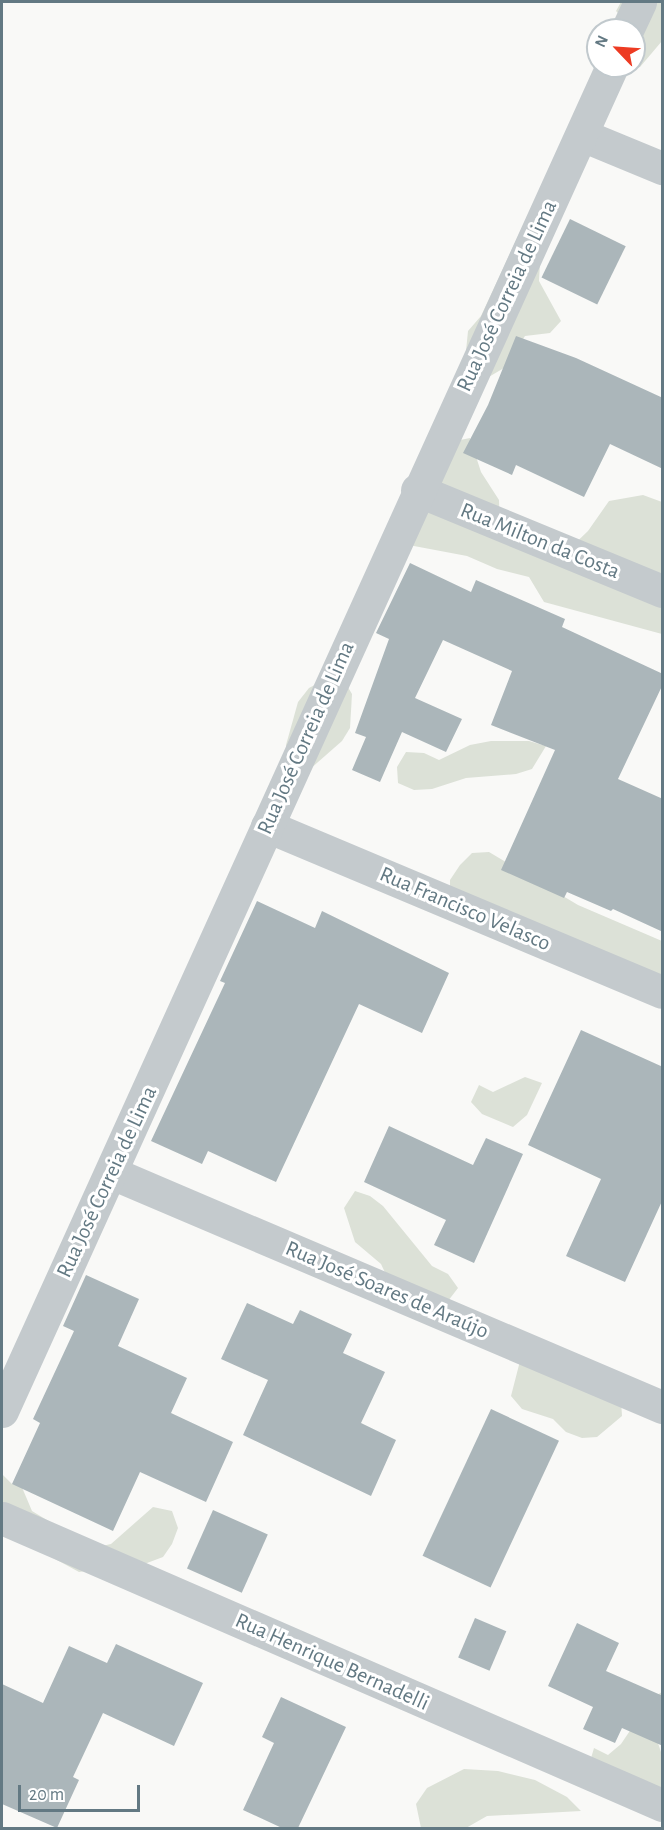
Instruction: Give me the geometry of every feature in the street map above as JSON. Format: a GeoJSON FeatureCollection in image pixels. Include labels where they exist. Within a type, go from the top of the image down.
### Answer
{"type":"FeatureCollection","features":[{"type":"Feature","properties":{"kind":"street"},"geometry":{"type":"LineString","coordinates":[[633,18],[640,2]]}},
{"type":"Feature","properties":{"kind":"street","name":"Rua José Correia de Lima"},"geometry":{"type":"LineString","coordinates":[[2,1411],[112,1173],[417,490],[607,78]]}},
{"type":"Feature","properties":{"kind":"street"},"geometry":{"type":"LineString","coordinates":[[582,135],[663,168]]}},
{"type":"Feature","properties":{"kind":"street","name":"Rua Milton da Costa"},"geometry":{"type":"LineString","coordinates":[[417,490],[663,591]]}},
{"type":"Feature","properties":{"kind":"street","name":"Rua Francisco Velasco"},"geometry":{"type":"LineString","coordinates":[[267,826],[663,992]]}},
{"type":"Feature","properties":{"kind":"street","name":"Rua José Soares de Araújo"},"geometry":{"type":"LineString","coordinates":[[112,1173],[663,1407]]}},
{"type":"Feature","properties":{"kind":"street","name":"Rua Henrique Bernadelli"},"geometry":{"type":"LineString","coordinates":[[2,1518],[663,1805]]}},
{"type":"Feature","properties":{"kind":"shaded area"},"geometry":{"type":"Polygon","coordinates":[[[621,2],[662,2],[662,41],[646,60],[646,18],[623,18],[616,11],[621,2]]]}},
{"type":"Feature","properties":{"kind":"shaded area"},"geometry":{"type":"Polygon","coordinates":[[[526,219],[540,263],[539,281],[561,321],[550,333],[525,336],[504,368],[487,378],[466,351],[468,331],[481,316],[526,219]]]}},
{"type":"Feature","properties":{"kind":"shaded area"},"geometry":{"type":"Polygon","coordinates":[[[470,438],[481,472],[499,500],[500,531],[563,555],[588,531],[609,501],[643,495],[662,502],[662,634],[544,602],[529,577],[497,569],[467,556],[398,543],[436,445],[470,438]]]}},
{"type":"Feature","properties":{"kind":"shaded area"},"geometry":{"type":"Polygon","coordinates":[[[326,679],[343,679],[352,694],[350,728],[342,741],[301,777],[287,765],[286,745],[298,702],[309,688],[326,679]]]}},
{"type":"Feature","properties":{"kind":"shaded area"},"geometry":{"type":"Polygon","coordinates":[[[491,741],[529,741],[546,746],[532,769],[516,774],[466,778],[432,789],[414,790],[398,783],[397,767],[406,752],[424,753],[439,760],[470,745],[491,741]]]}},
{"type":"Feature","properties":{"kind":"shaded area"},"geometry":{"type":"Polygon","coordinates":[[[489,852],[578,905],[662,941],[662,995],[450,897],[450,880],[460,865],[472,853],[489,852]]]}},
{"type":"Feature","properties":{"kind":"shaded area"},"geometry":{"type":"Polygon","coordinates":[[[525,1077],[542,1083],[527,1115],[513,1127],[482,1114],[471,1102],[479,1085],[493,1092],[525,1077]]]}},
{"type":"Feature","properties":{"kind":"shaded area"},"geometry":{"type":"Polygon","coordinates":[[[355,1191],[370,1196],[383,1206],[432,1266],[448,1274],[458,1288],[448,1301],[388,1279],[381,1264],[355,1242],[344,1208],[355,1191]]]}},
{"type":"Feature","properties":{"kind":"shaded area"},"geometry":{"type":"Polygon","coordinates":[[[520,1361],[621,1400],[622,1416],[597,1437],[582,1438],[566,1432],[553,1419],[522,1409],[511,1396],[520,1361]]]}},
{"type":"Feature","properties":{"kind":"shaded area"},"geometry":{"type":"Polygon","coordinates":[[[2,1474],[12,1484],[21,1485],[32,1511],[93,1548],[111,1544],[153,1507],[172,1511],[178,1528],[172,1544],[163,1557],[147,1563],[79,1572],[2,1530],[2,1474]]]}},
{"type":"Feature","properties":{"kind":"shaded area"},"geometry":{"type":"Polygon","coordinates":[[[662,1692],[662,1710],[653,1728],[662,1755],[662,1814],[589,1765],[594,1748],[608,1755],[621,1744],[652,1698],[662,1692]]]}},
{"type":"Feature","properties":{"kind":"shaded area"},"geometry":{"type":"Polygon","coordinates":[[[464,1769],[498,1771],[535,1780],[567,1797],[581,1811],[487,1816],[466,1828],[421,1828],[416,1804],[427,1788],[464,1769]]]}},
{"type":"Feature","properties":{"kind":"building"},"geometry":{"type":"Polygon","coordinates":[[[570,219],[626,246],[597,305],[542,277],[570,219]]]}},
{"type":"Feature","properties":{"kind":"building"},"geometry":{"type":"Polygon","coordinates":[[[516,336],[576,358],[663,398],[663,469],[610,444],[584,497],[516,465],[512,475],[463,453],[488,405],[516,336]]]}},
{"type":"Feature","properties":{"kind":"building"},"geometry":{"type":"Polygon","coordinates":[[[410,563],[471,592],[476,580],[565,619],[562,627],[663,674],[663,684],[618,779],[663,799],[663,932],[613,909],[611,911],[567,892],[564,898],[501,870],[555,750],[491,725],[512,671],[443,640],[415,698],[462,719],[446,752],[402,732],[380,782],[352,770],[366,737],[355,733],[389,639],[376,633],[410,563]]]}},
{"type":"Feature","properties":{"kind":"building"},"geometry":{"type":"Polygon","coordinates":[[[257,901],[315,928],[322,911],[449,973],[422,1033],[359,1004],[276,1182],[208,1151],[202,1164],[151,1141],[225,983],[220,981],[257,901]]]}},
{"type":"Feature","properties":{"kind":"building"},"geometry":{"type":"Polygon","coordinates":[[[581,1030],[663,1067],[663,1199],[625,1282],[566,1256],[601,1179],[528,1145],[581,1030]]]}},
{"type":"Feature","properties":{"kind":"building"},"geometry":{"type":"Polygon","coordinates":[[[389,1126],[473,1165],[486,1138],[523,1154],[474,1263],[434,1245],[446,1220],[364,1182],[389,1126]]]}},
{"type":"Feature","properties":{"kind":"building"},"geometry":{"type":"Polygon","coordinates":[[[86,1275],[139,1299],[118,1346],[187,1378],[171,1413],[233,1442],[206,1502],[140,1472],[113,1531],[12,1484],[40,1423],[33,1419],[74,1331],[63,1326],[86,1275]]]}},
{"type":"Feature","properties":{"kind":"building"},"geometry":{"type":"Polygon","coordinates":[[[247,1303],[293,1324],[300,1310],[352,1334],[343,1353],[385,1372],[361,1423],[396,1440],[371,1496],[243,1435],[268,1380],[221,1359],[247,1303]]]}},
{"type":"Feature","properties":{"kind":"building"},"geometry":{"type":"Polygon","coordinates":[[[491,1409],[559,1441],[491,1588],[423,1556],[491,1409]]]}},
{"type":"Feature","properties":{"kind":"building"},"geometry":{"type":"Polygon","coordinates":[[[213,1510],[268,1534],[242,1593],[187,1568],[213,1510]]]}},
{"type":"Feature","properties":{"kind":"building"},"geometry":{"type":"Polygon","coordinates":[[[475,1618],[506,1631],[489,1671],[458,1658],[475,1618]]]}},
{"type":"Feature","properties":{"kind":"building"},"geometry":{"type":"Polygon","coordinates":[[[577,1623],[619,1643],[606,1671],[663,1696],[663,1746],[622,1728],[615,1743],[583,1729],[593,1707],[548,1686],[577,1623]]]}},
{"type":"Feature","properties":{"kind":"building"},"geometry":{"type":"Polygon","coordinates":[[[116,1644],[203,1683],[174,1746],[103,1713],[73,1777],[79,1780],[57,1828],[2,1804],[2,1684],[43,1703],[69,1646],[107,1663],[116,1644]]]}},
{"type":"Feature","properties":{"kind":"building"},"geometry":{"type":"Polygon","coordinates":[[[281,1697],[346,1727],[298,1828],[282,1828],[243,1810],[274,1743],[262,1737],[281,1697]]]}}]}
